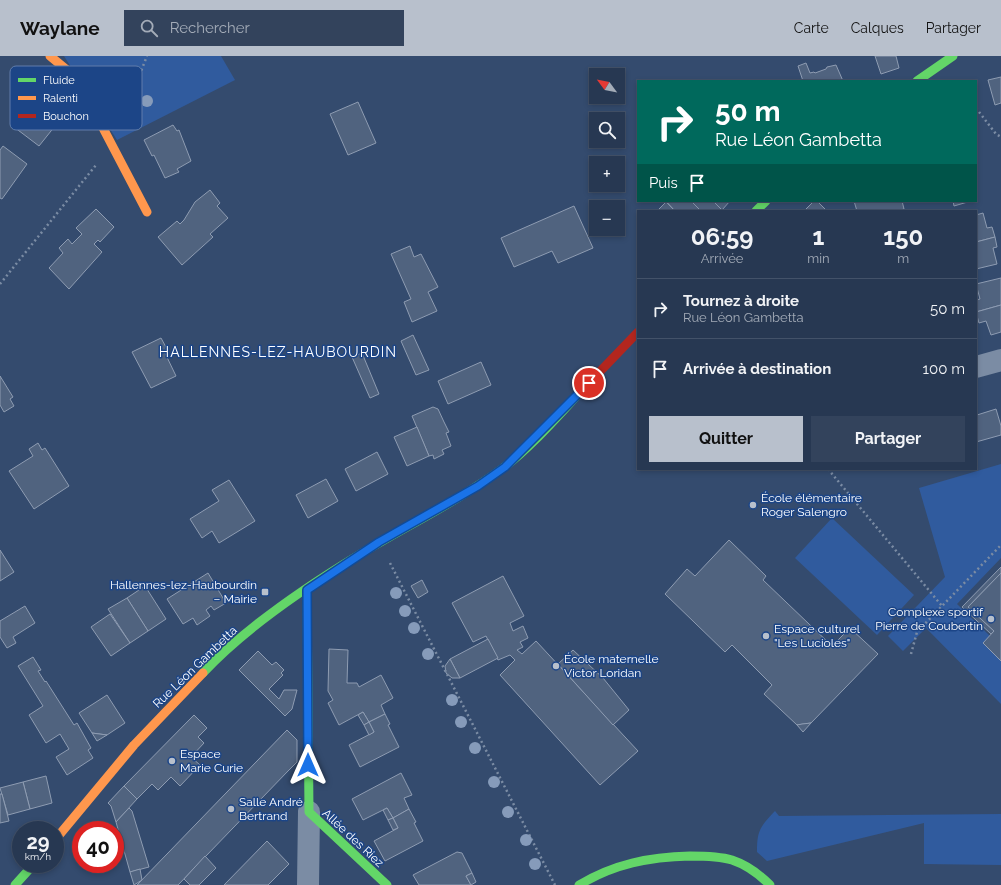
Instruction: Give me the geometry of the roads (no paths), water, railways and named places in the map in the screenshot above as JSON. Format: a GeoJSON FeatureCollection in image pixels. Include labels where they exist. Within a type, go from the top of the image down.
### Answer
{"type":"FeatureCollection","features":[{"type":"Feature","properties":{"kind":"street"},"geometry":{"type":"LineString","coordinates":[[50,56],[63,66]]}},
{"type":"Feature","properties":{"kind":"street"},"geometry":{"type":"LineString","coordinates":[[918,80],[953,56]]}},
{"type":"Feature","properties":{"kind":"street"},"geometry":{"type":"LineString","coordinates":[[104,130],[147,212]]}},
{"type":"Feature","properties":{"kind":"street"},"geometry":{"type":"LineString","coordinates":[[757,210],[765,202]]}},
{"type":"Feature","properties":{"kind":"street","name":"Rue Léon Gambetta"},"geometry":{"type":"LineString","coordinates":[[64,829],[120,760],[207,668],[265,619],[307,590],[379,542],[478,486],[505,467],[527,448],[637,333]]}},
{"type":"Feature","properties":{"kind":"street"},"geometry":{"type":"LineString","coordinates":[[977,367],[1001,360]]}},
{"type":"Feature","properties":{"kind":"street","name":"Allée des Riez"},"geometry":{"type":"LineString","coordinates":[[307,590],[308,812],[387,885]]}},
{"type":"Feature","properties":{"kind":"street"},"geometry":{"type":"LineString","coordinates":[[308,812],[308,885]]}},
{"type":"Feature","properties":{"kind":"street"},"geometry":{"type":"LineString","coordinates":[[579,885],[630,862],[654,857],[689,856],[730,859],[748,867],[770,885]]}},
{"type":"Feature","properties":{"kind":"street"},"geometry":{"type":"LineString","coordinates":[[14,885],[25,873]]}},
{"type":"Feature","properties":{"kind":"place","name":"École élémentaire Roger Salengro"},"geometry":{"type":"Point","coordinates":[753,505]}},
{"type":"Feature","properties":{"kind":"place","name":"Hallennes-lez-Haubourdin – Mairie"},"geometry":{"type":"Point","coordinates":[265,592]}},
{"type":"Feature","properties":{"kind":"place","name":"Complexe sportif Pierre de Coubertin"},"geometry":{"type":"Point","coordinates":[991,619]}},
{"type":"Feature","properties":{"kind":"place","name":"Espace culturel \"Les Lucioles\""},"geometry":{"type":"Point","coordinates":[766,636]}},
{"type":"Feature","properties":{"kind":"place","name":"École maternelle Victor Loridan"},"geometry":{"type":"Point","coordinates":[556,666]}},
{"type":"Feature","properties":{"kind":"place","name":"Espace Marie Curie"},"geometry":{"type":"Point","coordinates":[172,761]}},
{"type":"Feature","properties":{"kind":"place","name":"Salle André Bertrand"},"geometry":{"type":"Point","coordinates":[231,809]}},
{"type":"Feature","properties":{"kind":"district","name":"HALLENNES-LEZ-HAUBOURDIN"},"geometry":{"type":"Point","coordinates":[278,352]}}]}
